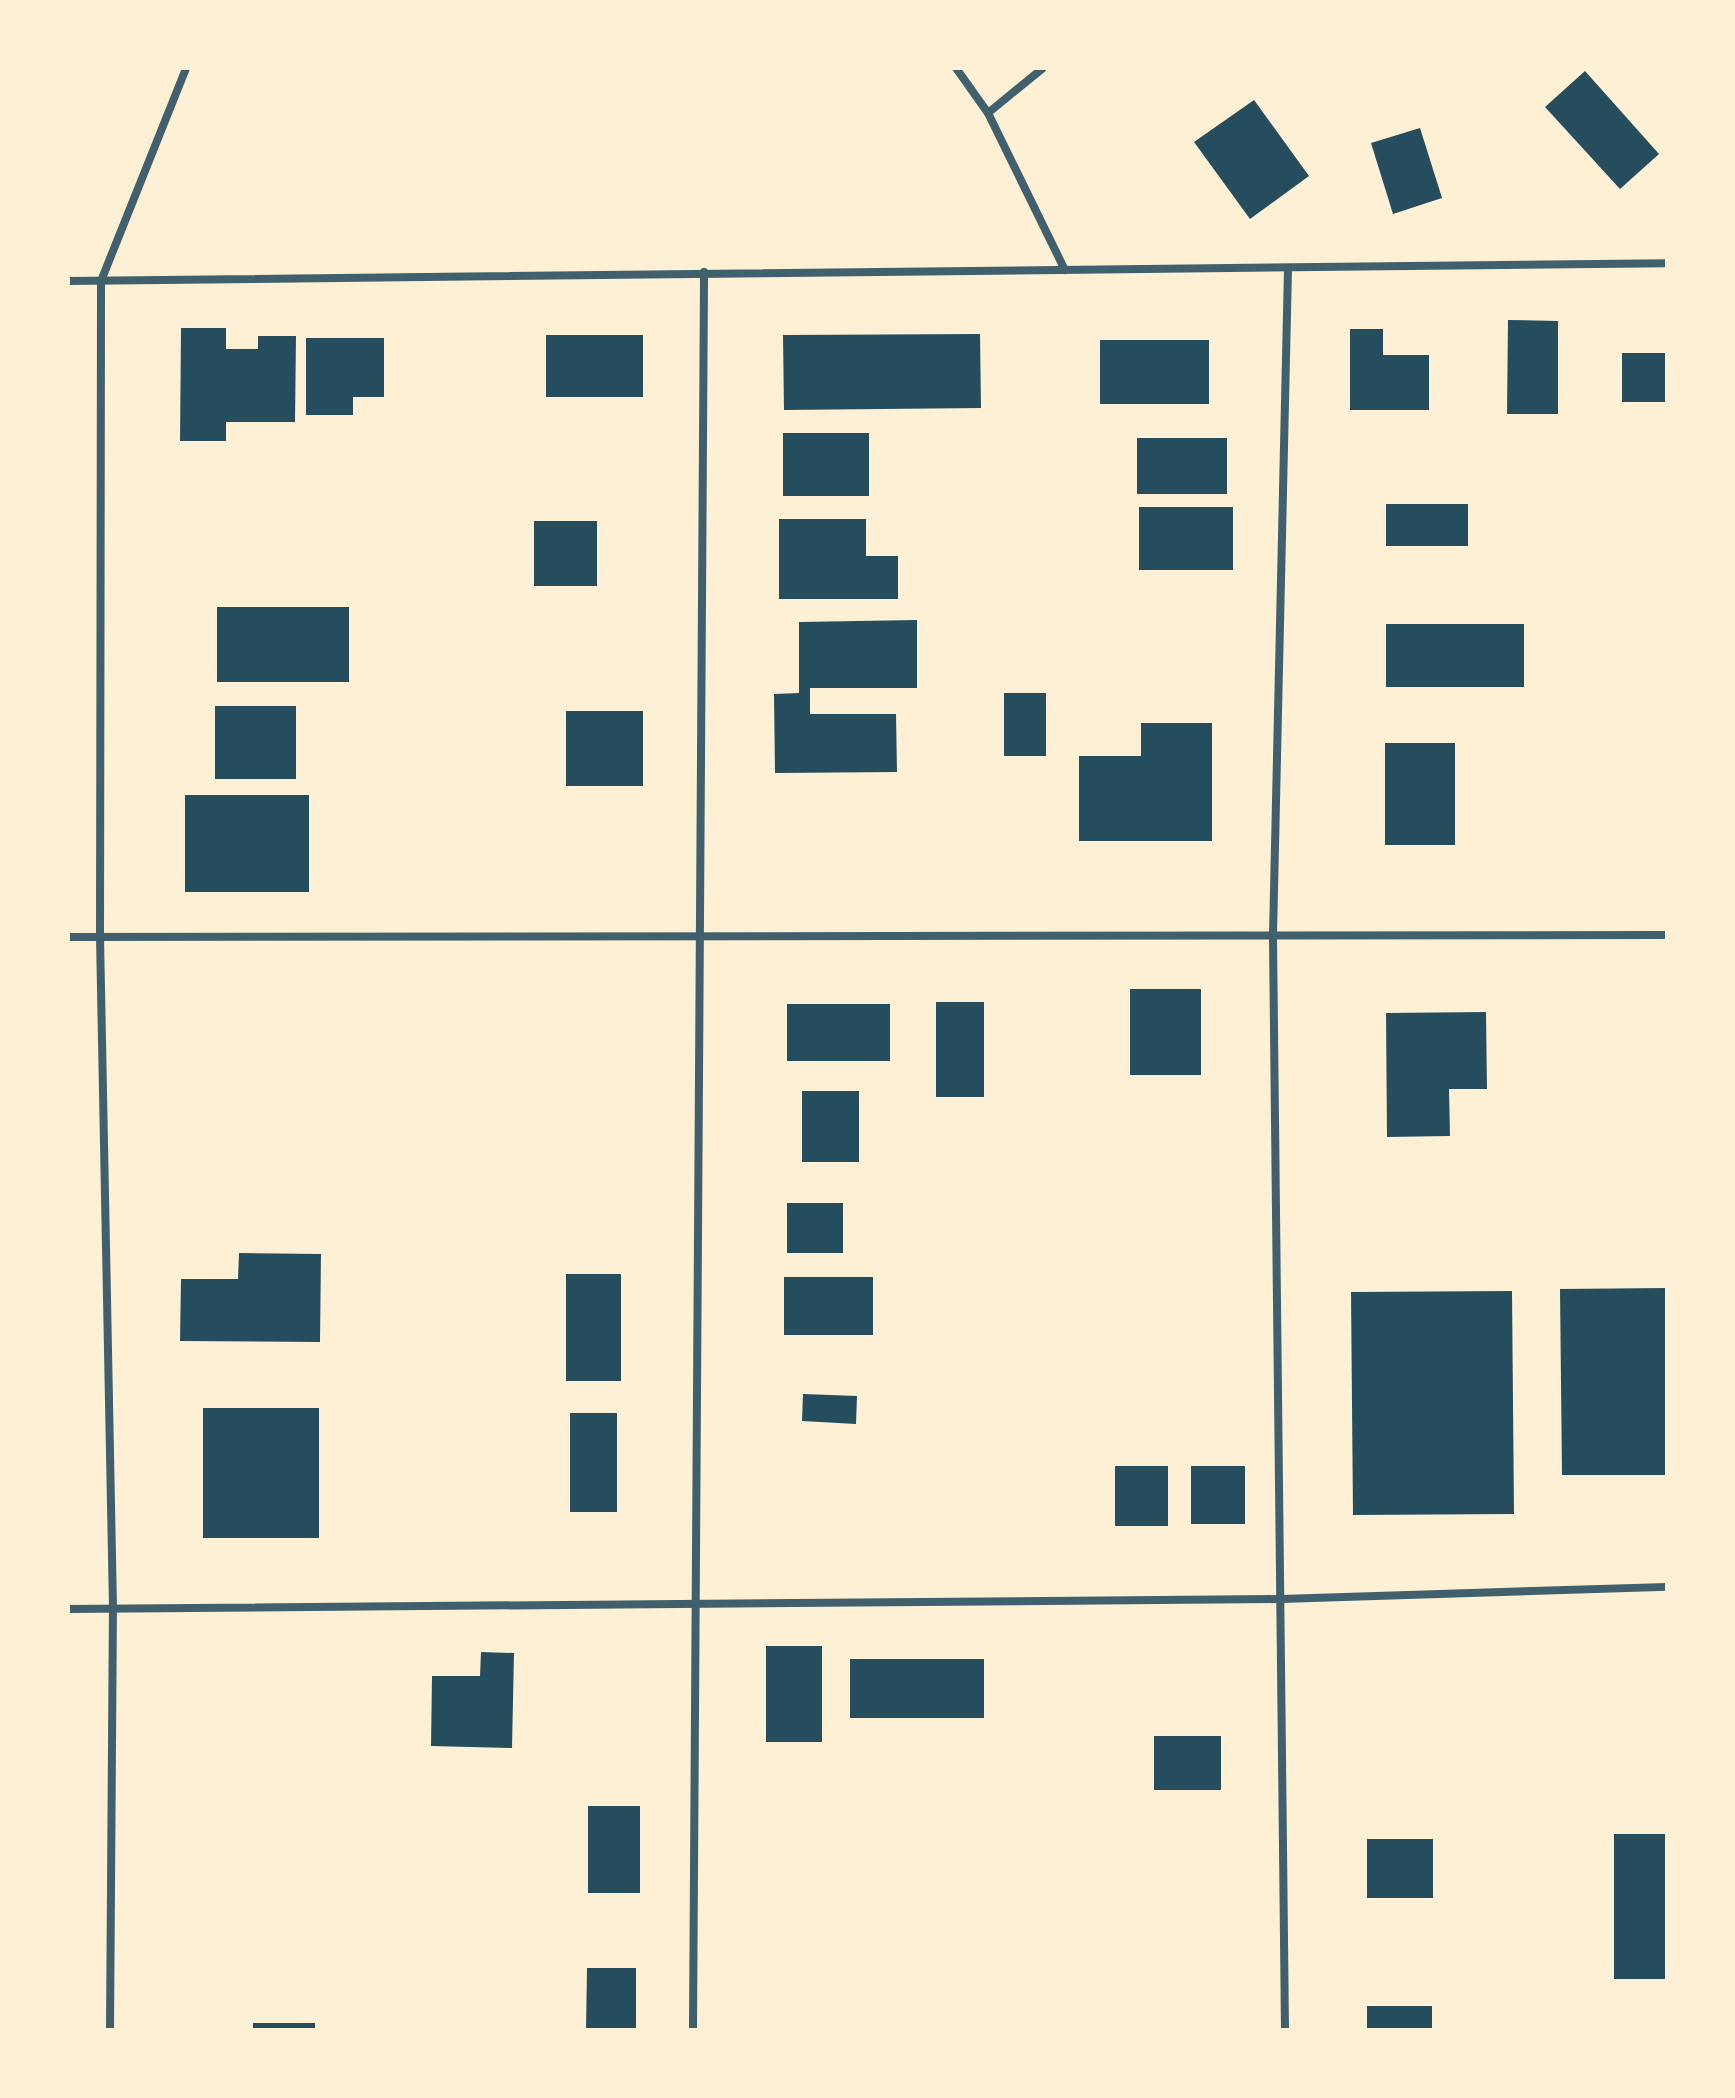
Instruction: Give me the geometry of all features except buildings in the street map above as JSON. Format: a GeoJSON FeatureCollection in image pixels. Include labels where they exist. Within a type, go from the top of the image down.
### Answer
{"type":"FeatureCollection","features":[{"type":"Feature","properties":{"kind":"street"},"geometry":{"type":"LineString","coordinates":[[110,2030],[113,1608],[100,937],[101,281],[186,68]]}},
{"type":"Feature","properties":{"kind":"street"},"geometry":{"type":"LineString","coordinates":[[956,68],[988,113],[1065,270]]}},
{"type":"Feature","properties":{"kind":"street"},"geometry":{"type":"LineString","coordinates":[[988,113],[1043,68]]}},
{"type":"Feature","properties":{"kind":"street"},"geometry":{"type":"LineString","coordinates":[[68,281],[704,272],[1288,271],[1667,263]]}},
{"type":"Feature","properties":{"kind":"street"},"geometry":{"type":"LineString","coordinates":[[1285,2030],[1273,935],[1288,271]]}},
{"type":"Feature","properties":{"kind":"street"},"geometry":{"type":"LineString","coordinates":[[693,2030],[704,272]]}},
{"type":"Feature","properties":{"kind":"street"},"geometry":{"type":"LineString","coordinates":[[68,937],[1667,935]]}},
{"type":"Feature","properties":{"kind":"street"},"geometry":{"type":"LineString","coordinates":[[68,1609],[1281,1599],[1667,1587]]}}]}
